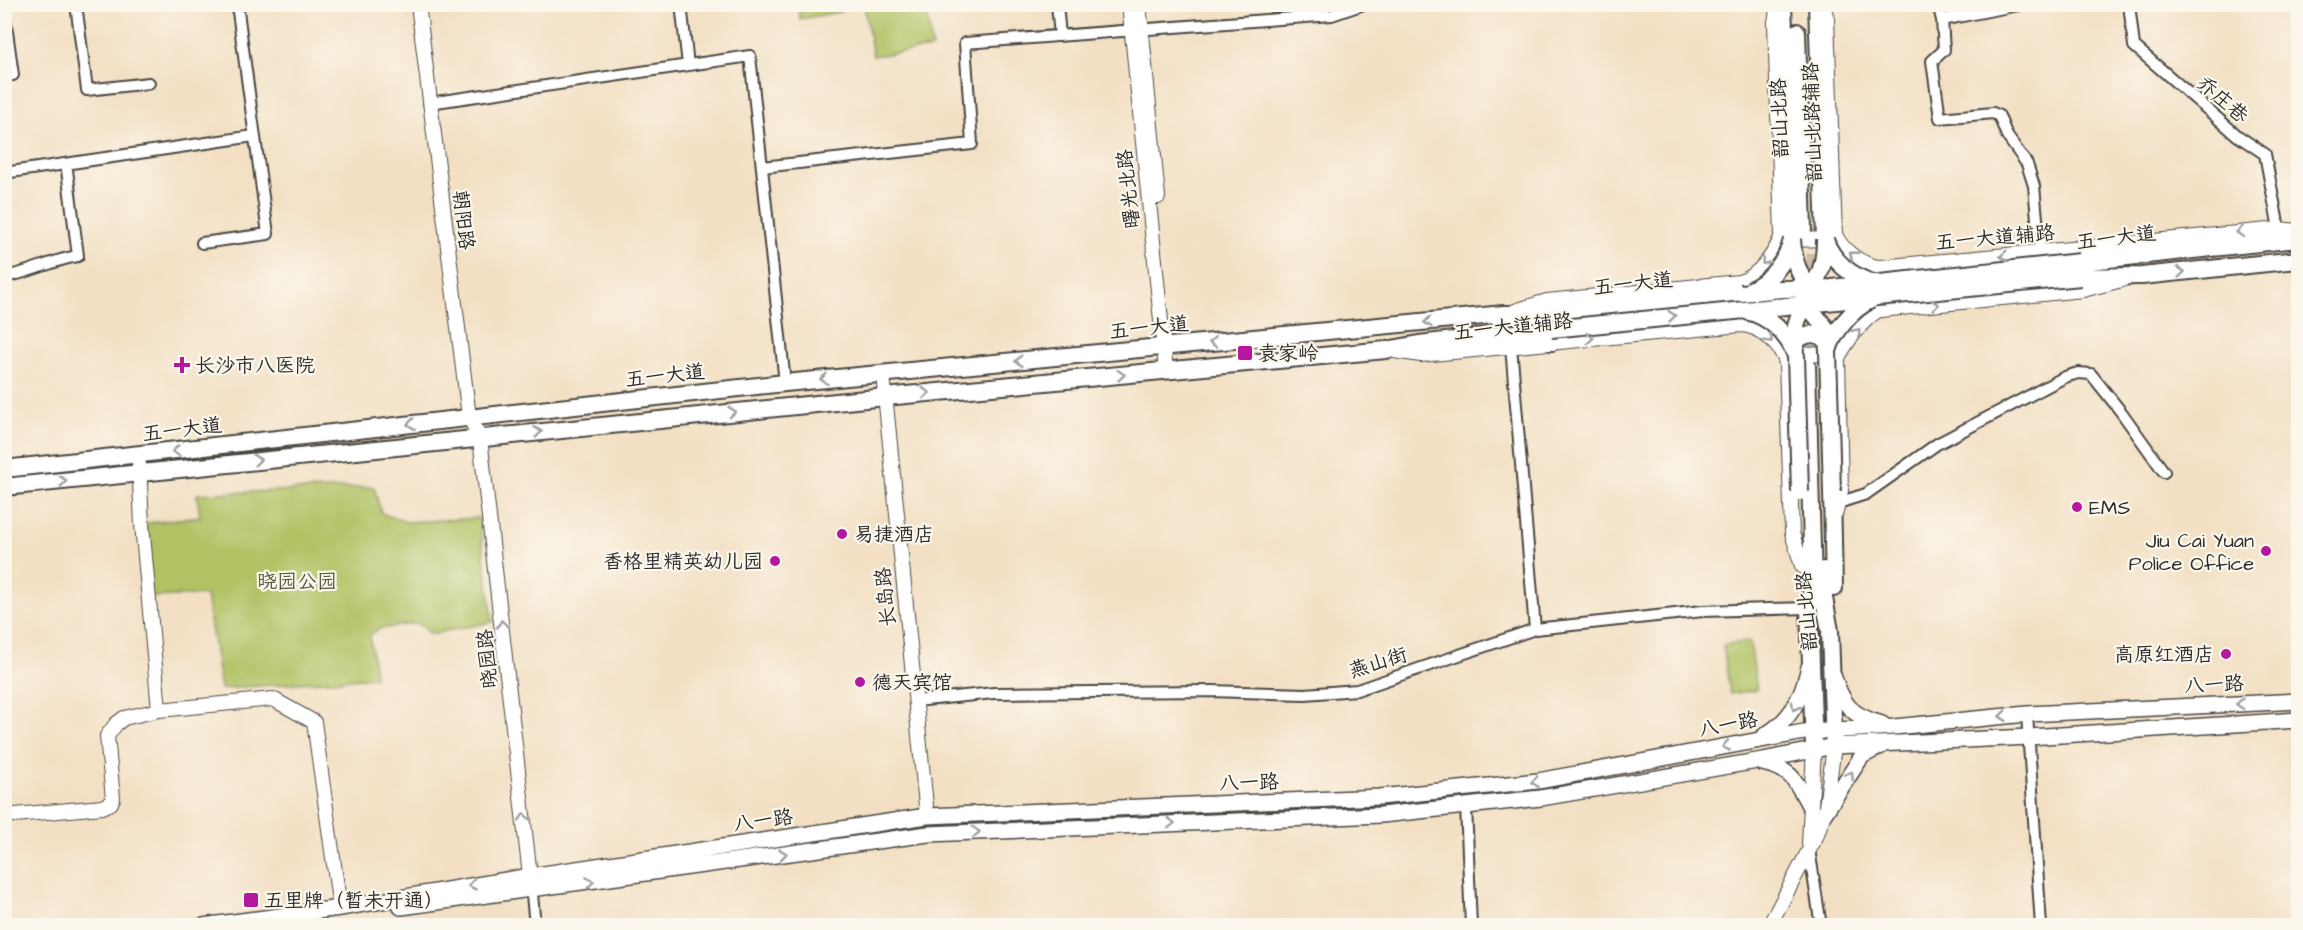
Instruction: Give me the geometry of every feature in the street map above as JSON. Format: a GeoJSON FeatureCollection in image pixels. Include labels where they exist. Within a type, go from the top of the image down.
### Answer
{"type":"FeatureCollection","features":[{"type":"Feature","properties":{"kind":"main road"},"geometry":{"type":"LineString","coordinates":[[1784,4],[1809,239],[1821,272],[1814,297],[1796,321],[1800,357]]}},
{"type":"Feature","properties":{"kind":"main road","name":"韶山北路"},"geometry":{"type":"LineString","coordinates":[[1794,4],[1809,239]]}},
{"type":"Feature","properties":{"kind":"main road","name":"韶山北路"},"geometry":{"type":"LineString","coordinates":[[1806,4],[1809,239]]}},
{"type":"Feature","properties":{"kind":"main road"},"geometry":{"type":"LineString","coordinates":[[1821,12],[1809,239],[1801,275],[1814,297],[1832,349]]}},
{"type":"Feature","properties":{"kind":"main road"},"geometry":{"type":"LineString","coordinates":[[1809,239],[1830,252],[1874,290],[1832,338],[1835,497],[1834,599],[1830,631]]}},
{"type":"Feature","properties":{"kind":"main road"},"geometry":{"type":"LineString","coordinates":[[1800,357],[1787,337],[1771,322],[1757,314],[1742,294],[1766,280],[1788,253],[1809,239]]}},
{"type":"Feature","properties":{"kind":"main road","name":"五一大道"},"geometry":{"type":"LineString","coordinates":[[1742,294],[1814,297],[2138,255],[2298,239]]}},
{"type":"Feature","properties":{"kind":"main road","name":"五一大道"},"geometry":{"type":"LineString","coordinates":[[2080,263],[2142,276],[2298,260]]}},
{"type":"Feature","properties":{"kind":"main road","name":"五一大道"},"geometry":{"type":"LineString","coordinates":[[7,468],[139,464],[473,439],[885,397],[1386,350],[1419,344],[1509,340],[1550,328],[1781,289],[1814,297]]}},
{"type":"Feature","properties":{"kind":"main road","name":"五一大道"},"geometry":{"type":"LineString","coordinates":[[4,487],[139,464],[466,417],[785,383],[1504,314],[1550,328]]}},
{"type":"Feature","properties":{"kind":"main road"},"geometry":{"type":"LineString","coordinates":[[1809,608],[1802,584],[1800,337],[1809,334],[1820,335],[1832,349]]}},
{"type":"Feature","properties":{"kind":"main road","name":"韶山北路"},"geometry":{"type":"LineString","coordinates":[[1800,357],[1813,585],[1809,608],[1814,749]]}},
{"type":"Feature","properties":{"kind":"main road","name":"韶山北路"},"geometry":{"type":"LineString","coordinates":[[1800,357],[1824,598],[1830,631],[1833,738]]}},
{"type":"Feature","properties":{"kind":"main road"},"geometry":{"type":"LineString","coordinates":[[1754,741],[1782,724],[1796,707],[1812,656]]}},
{"type":"Feature","properties":{"kind":"main road"},"geometry":{"type":"LineString","coordinates":[[1832,673],[1840,694],[1855,714],[1894,727]]}},
{"type":"Feature","properties":{"kind":"main road","name":"八一路"},"geometry":{"type":"LineString","coordinates":[[203,926],[928,834],[1381,815],[1541,798],[1756,761],[1814,749],[1833,738],[1894,727],[2027,714],[2298,701]]}},
{"type":"Feature","properties":{"kind":"main road","name":"八一路"},"geometry":{"type":"LineString","coordinates":[[261,926],[307,922],[927,816],[1380,797],[1538,782],[1814,731],[1833,738],[1886,743],[2029,737],[2298,720]]}},
{"type":"Feature","properties":{"kind":"main road"},"geometry":{"type":"LineString","coordinates":[[1822,817],[1862,756],[1886,743]]}},
{"type":"Feature","properties":{"kind":"main road"},"geometry":{"type":"LineString","coordinates":[[1756,761],[1779,766],[1788,772],[1795,779],[1810,807]]}},
{"type":"Feature","properties":{"kind":"street"},"geometry":{"type":"LineString","coordinates":[[76,4],[87,90],[149,83]]}},
{"type":"Feature","properties":{"kind":"street"},"geometry":{"type":"LineString","coordinates":[[202,243],[268,234],[237,4]]}},
{"type":"Feature","properties":{"kind":"street","name":"朝阳路"},"geometry":{"type":"LineString","coordinates":[[411,4],[466,417],[473,439]]}},
{"type":"Feature","properties":{"kind":"street","name":"朝阳路"},"geometry":{"type":"LineString","coordinates":[[418,4],[466,417]]}},
{"type":"Feature","properties":{"kind":"street"},"geometry":{"type":"LineString","coordinates":[[681,4],[688,65]]}},
{"type":"Feature","properties":{"kind":"street"},"geometry":{"type":"LineString","coordinates":[[1057,4],[1060,36]]}},
{"type":"Feature","properties":{"kind":"street","name":"曙光北路"},"geometry":{"type":"LineString","coordinates":[[1129,4],[1136,29],[1170,370]]}},
{"type":"Feature","properties":{"kind":"street","name":"曙光北路"},"geometry":{"type":"LineString","coordinates":[[1136,29],[1139,4]]}},
{"type":"Feature","properties":{"kind":"street"},"geometry":{"type":"LineString","coordinates":[[762,167],[972,144],[965,43],[1332,15],[1364,4]]}},
{"type":"Feature","properties":{"kind":"street","name":"韶山北路辅路"},"geometry":{"type":"LineString","coordinates":[[1778,4],[1775,22],[1782,229],[1809,239]]}},
{"type":"Feature","properties":{"kind":"street"},"geometry":{"type":"LineString","coordinates":[[1821,12],[1833,4]]}},
{"type":"Feature","properties":{"kind":"street"},"geometry":{"type":"LineString","coordinates":[[1938,4],[1942,20],[1944,50],[1932,61],[1940,118],[1993,113],[1999,116],[2007,136],[2027,164],[2034,186],[2040,252]]}},
{"type":"Feature","properties":{"kind":"street"},"geometry":{"type":"LineString","coordinates":[[1942,20],[2025,4]]}},
{"type":"Feature","properties":{"kind":"street","name":"乔庄巷"},"geometry":{"type":"LineString","coordinates":[[2129,4],[2134,46],[2238,136],[2265,154],[2279,229]]}},
{"type":"Feature","properties":{"kind":"street"},"geometry":{"type":"LineString","coordinates":[[4,10],[13,75]]}},
{"type":"Feature","properties":{"kind":"street"},"geometry":{"type":"LineString","coordinates":[[429,103],[750,56],[785,383]]}},
{"type":"Feature","properties":{"kind":"street"},"geometry":{"type":"LineString","coordinates":[[4,173],[254,136]]}},
{"type":"Feature","properties":{"kind":"street"},"geometry":{"type":"LineString","coordinates":[[4,277],[22,274],[62,258],[78,256],[67,170]]}},
{"type":"Feature","properties":{"kind":"street","name":"五一大道辅路"},"geometry":{"type":"LineString","coordinates":[[1874,290],[2040,252],[2080,263],[2279,229],[2298,231]]}},
{"type":"Feature","properties":{"kind":"street"},"geometry":{"type":"LineString","coordinates":[[1874,290],[2083,290],[2142,276]]}},
{"type":"Feature","properties":{"kind":"street"},"geometry":{"type":"LineString","coordinates":[[1742,294],[1752,326],[1800,357],[1787,369],[1792,533],[1802,566]]}},
{"type":"Feature","properties":{"kind":"street","name":"五一大道辅路"},"geometry":{"type":"LineString","coordinates":[[1504,314],[1547,301],[1742,294]]}},
{"type":"Feature","properties":{"kind":"street","name":"五一大道辅路"},"geometry":{"type":"LineString","coordinates":[[1550,328],[1752,326]]}},
{"type":"Feature","properties":{"kind":"street"},"geometry":{"type":"LineString","coordinates":[[1509,340],[1535,629]]}},
{"type":"Feature","properties":{"kind":"street"},"geometry":{"type":"LineString","coordinates":[[1835,497],[1866,494],[1937,444],[2065,377],[2078,373],[2091,374],[2164,472]]}},
{"type":"Feature","properties":{"kind":"street","name":"长岛路"},"geometry":{"type":"LineString","coordinates":[[883,374],[927,816]]}},
{"type":"Feature","properties":{"kind":"street","name":"晓园路"},"geometry":{"type":"LineString","coordinates":[[473,439],[531,883]]}},
{"type":"Feature","properties":{"kind":"street"},"geometry":{"type":"LineString","coordinates":[[139,464],[142,524],[159,710]]}},
{"type":"Feature","properties":{"kind":"street","name":"燕山街"},"geometry":{"type":"LineString","coordinates":[[915,701],[993,693],[1212,691],[1305,694],[1357,690],[1535,629],[1702,611],[1809,608]]}},
{"type":"Feature","properties":{"kind":"street"},"geometry":{"type":"LineString","coordinates":[[4,816],[106,806],[113,798],[107,736],[110,730],[124,718],[159,710],[273,699],[314,722],[340,908]]}},
{"type":"Feature","properties":{"kind":"street"},"geometry":{"type":"LineString","coordinates":[[2027,714],[2041,926]]}},
{"type":"Feature","properties":{"kind":"street","name":"韶山北路"},"geometry":{"type":"LineString","coordinates":[[1769,926],[1816,837],[1826,807],[1833,738]]}},
{"type":"Feature","properties":{"kind":"street","name":"韶山北路"},"geometry":{"type":"LineString","coordinates":[[1809,849],[1814,749]]}},
{"type":"Feature","properties":{"kind":"street"},"geometry":{"type":"LineString","coordinates":[[1466,806],[1471,926]]}},
{"type":"Feature","properties":{"kind":"street"},"geometry":{"type":"LineString","coordinates":[[1809,849],[1821,926]]}},
{"type":"Feature","properties":{"kind":"street"},"geometry":{"type":"LineString","coordinates":[[531,883],[535,926]]}},
{"type":"Feature","properties":{"kind":"green space"},"geometry":{"type":"Polygon","coordinates":[[[798,5],[840,5],[841,12],[800,19],[798,5]]]}},
{"type":"Feature","properties":{"kind":"green space"},"geometry":{"type":"Polygon","coordinates":[[[864,5],[926,5],[932,48],[873,56],[864,5]]]}},
{"type":"Feature","properties":{"kind":"green space","name":"晓园公园"},"geometry":{"type":"Polygon","coordinates":[[[374,487],[381,513],[406,522],[479,518],[493,622],[431,634],[417,623],[379,629],[370,635],[375,677],[221,689],[206,595],[148,597],[142,524],[200,516],[197,494],[374,487]]]}},
{"type":"Feature","properties":{"kind":"green space"},"geometry":{"type":"Polygon","coordinates":[[[1750,641],[1757,690],[1730,694],[1723,645],[1750,641]]]}},
{"type":"Feature","properties":{"kind":"tunnel"},"geometry":{"type":"LineString","coordinates":[[1814,229],[1815,283]]}},
{"type":"Feature","properties":{"kind":"tunnel"},"geometry":{"type":"LineString","coordinates":[[1816,321],[1817,365]]}},
{"type":"Feature","properties":{"kind":"place","name":"袁家岭"},"geometry":{"type":"Point","coordinates":[1245,353]}},
{"type":"Feature","properties":{"kind":"place","name":"长沙市八医院"},"geometry":{"type":"Point","coordinates":[182,365]}},
{"type":"Feature","properties":{"kind":"place","name":"EMS"},"geometry":{"type":"Point","coordinates":[2077,507]}},
{"type":"Feature","properties":{"kind":"place","name":"易捷酒店"},"geometry":{"type":"Point","coordinates":[842,534]}},
{"type":"Feature","properties":{"kind":"place","name":"Jiu Cai Yuan Police Office"},"geometry":{"type":"Point","coordinates":[2266,551]}},
{"type":"Feature","properties":{"kind":"place","name":"香格里精英幼儿园"},"geometry":{"type":"Point","coordinates":[775,561]}},
{"type":"Feature","properties":{"kind":"place","name":"高原红酒店"},"geometry":{"type":"Point","coordinates":[2226,654]}},
{"type":"Feature","properties":{"kind":"place","name":"德天宾馆"},"geometry":{"type":"Point","coordinates":[860,682]}},
{"type":"Feature","properties":{"kind":"place","name":"五里牌（暂未开通）"},"geometry":{"type":"Point","coordinates":[251,900]}}]}
